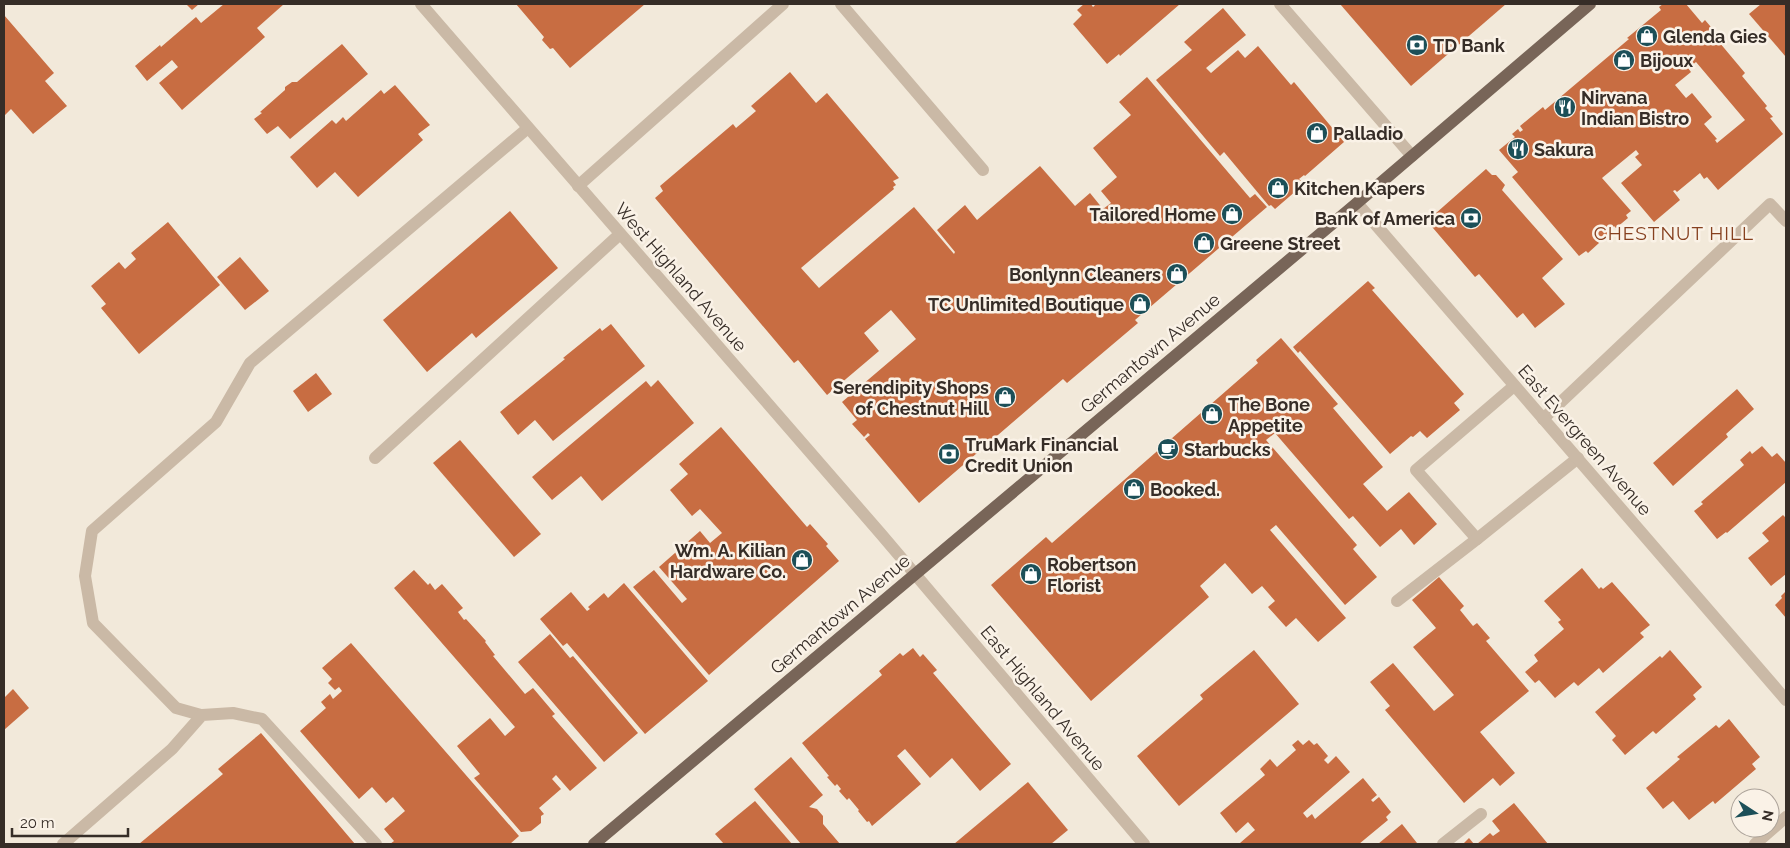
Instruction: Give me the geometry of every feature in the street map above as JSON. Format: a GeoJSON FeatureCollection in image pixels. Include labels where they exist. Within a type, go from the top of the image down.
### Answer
{"type":"FeatureCollection","features":[{"type":"Feature","properties":{"kind":"main road","name":"Germantown Avenue"},"geometry":{"type":"LineString","coordinates":[[594,844],[1357,203],[1590,4]]}},
{"type":"Feature","properties":{"kind":"street","name":"West Highland Avenue"},"geometry":{"type":"LineString","coordinates":[[421,4],[915,574]]}},
{"type":"Feature","properties":{"kind":"street"},"geometry":{"type":"LineString","coordinates":[[578,186],[783,4]]}},
{"type":"Feature","properties":{"kind":"street"},"geometry":{"type":"LineString","coordinates":[[841,4],[983,170]]}},
{"type":"Feature","properties":{"kind":"street"},"geometry":{"type":"LineString","coordinates":[[1280,4],[1412,156]]}},
{"type":"Feature","properties":{"kind":"street"},"geometry":{"type":"LineString","coordinates":[[376,844],[262,719],[233,713],[201,715],[176,708],[93,623],[85,576],[92,531],[216,422],[250,363],[528,128]]}},
{"type":"Feature","properties":{"kind":"street","name":"East Evergreen Avenue"},"geometry":{"type":"LineString","coordinates":[[1357,203],[1786,700]]}},
{"type":"Feature","properties":{"kind":"street"},"geometry":{"type":"LineString","coordinates":[[1543,419],[1770,204],[1786,221]]}},
{"type":"Feature","properties":{"kind":"street"},"geometry":{"type":"LineString","coordinates":[[375,458],[620,234]]}},
{"type":"Feature","properties":{"kind":"street"},"geometry":{"type":"LineString","coordinates":[[1477,539],[1416,470],[1514,386]]}},
{"type":"Feature","properties":{"kind":"street"},"geometry":{"type":"LineString","coordinates":[[1397,600],[1578,458]]}},
{"type":"Feature","properties":{"kind":"street","name":"East Highland Avenue"},"geometry":{"type":"LineString","coordinates":[[915,574],[1144,844]]}},
{"type":"Feature","properties":{"kind":"street"},"geometry":{"type":"LineString","coordinates":[[62,844],[172,749],[201,715]]}},
{"type":"Feature","properties":{"kind":"street"},"geometry":{"type":"LineString","coordinates":[[1443,844],[1481,814]]}},
{"type":"Feature","properties":{"kind":"street"},"geometry":{"type":"LineString","coordinates":[[1755,844],[1786,817]]}},
{"type":"Feature","properties":{"kind":"building"},"geometry":{"type":"Polygon","coordinates":[[[186,4],[199,4],[192,10],[186,4]]]}},
{"type":"Feature","properties":{"kind":"building"},"geometry":{"type":"Polygon","coordinates":[[[224,4],[284,4],[257,28],[265,37],[182,110],[159,83],[178,67],[172,60],[147,81],[135,66],[196,17],[201,23],[224,4]]]}},
{"type":"Feature","properties":{"kind":"building"},"geometry":{"type":"Polygon","coordinates":[[[516,4],[645,4],[570,68],[553,48],[550,49],[542,40],[544,37],[516,4]]]}},
{"type":"Feature","properties":{"kind":"building"},"geometry":{"type":"Polygon","coordinates":[[[1084,4],[1091,4],[1093,7],[1096,4],[1180,4],[1120,56],[1119,54],[1107,64],[1073,24],[1082,15],[1077,10],[1084,4]]]}},
{"type":"Feature","properties":{"kind":"building","name":"TD Bank"},"geometry":{"type":"Polygon","coordinates":[[[1340,4],[1506,4],[1411,86],[1340,4]]]}},
{"type":"Feature","properties":{"kind":"building"},"geometry":{"type":"Polygon","coordinates":[[[1663,4],[1686,4],[1702,23],[1705,20],[1716,33],[1714,36],[1745,73],[1742,76],[1767,106],[1765,108],[1773,117],[1770,118],[1783,134],[1718,190],[1707,177],[1704,179],[1700,173],[1677,192],[1673,191],[1680,200],[1654,222],[1621,183],[1642,165],[1635,157],[1639,154],[1636,150],[1602,178],[1631,211],[1626,215],[1628,218],[1616,228],[1614,226],[1612,228],[1613,231],[1602,240],[1597,241],[1599,243],[1588,253],[1586,251],[1579,256],[1512,177],[1518,172],[1499,150],[1515,137],[1512,134],[1518,129],[1520,132],[1523,130],[1520,126],[1543,107],[1545,110],[1629,39],[1627,38],[1661,10],[1659,7],[1663,4]],[[1696,62],[1688,68],[1691,72],[1675,85],[1686,98],[1692,93],[1712,117],[1704,124],[1717,139],[1715,140],[1717,143],[1745,120],[1696,62]]]}},
{"type":"Feature","properties":{"kind":"building"},"geometry":{"type":"Polygon","coordinates":[[[1761,4],[1786,4],[1786,57],[1749,14],[1761,4]]]}},
{"type":"Feature","properties":{"kind":"building"},"geometry":{"type":"Polygon","coordinates":[[[1223,8],[1246,35],[1206,68],[1211,73],[1238,50],[1245,58],[1258,46],[1291,85],[1294,82],[1344,142],[1299,179],[1304,184],[1275,209],[1271,205],[1269,206],[1224,152],[1220,156],[1156,80],[1192,50],[1184,42],[1223,8]]]}},
{"type":"Feature","properties":{"kind":"building"},"geometry":{"type":"Polygon","coordinates":[[[4,15],[54,73],[45,81],[67,106],[33,134],[11,109],[4,116],[4,15]]]}},
{"type":"Feature","properties":{"kind":"building"},"geometry":{"type":"Polygon","coordinates":[[[342,44],[368,74],[290,139],[278,126],[267,134],[254,119],[285,90],[285,87],[292,82],[297,82],[342,44]]]}},
{"type":"Feature","properties":{"kind":"building"},"geometry":{"type":"Polygon","coordinates":[[[790,72],[816,103],[827,93],[899,178],[893,181],[896,185],[893,187],[894,189],[801,268],[819,288],[914,207],[954,254],[955,252],[937,230],[965,205],[977,220],[1040,166],[1075,206],[1090,193],[1103,209],[1111,203],[1101,191],[1117,177],[1093,148],[1131,115],[1119,102],[1147,77],[1250,198],[1255,194],[1267,207],[1135,320],[1138,323],[1067,383],[1063,379],[919,503],[865,439],[870,435],[868,433],[864,437],[852,424],[857,420],[842,402],[916,339],[891,310],[864,333],[879,351],[827,395],[798,360],[794,363],[655,198],[663,191],[660,186],[733,124],[736,128],[756,111],[751,106],[790,72]]]}},
{"type":"Feature","properties":{"kind":"building"},"geometry":{"type":"Polygon","coordinates":[[[395,85],[430,125],[418,134],[423,140],[358,197],[335,172],[317,188],[290,157],[332,120],[336,124],[343,117],[346,121],[381,90],[384,94],[395,85]]]}},
{"type":"Feature","properties":{"kind":"building"},"geometry":{"type":"Polygon","coordinates":[[[1486,169],[1492,175],[1496,175],[1505,185],[1502,190],[1563,259],[1542,278],[1565,304],[1535,328],[1523,313],[1517,318],[1479,274],[1475,277],[1427,221],[1486,169]]]}},
{"type":"Feature","properties":{"kind":"building"},"geometry":{"type":"Polygon","coordinates":[[[510,211],[558,268],[476,338],[472,333],[427,372],[383,320],[510,211]]]}},
{"type":"Feature","properties":{"kind":"building"},"geometry":{"type":"Polygon","coordinates":[[[168,222],[220,285],[139,354],[101,308],[106,304],[91,286],[119,262],[125,269],[136,259],[131,253],[168,222]]]}},
{"type":"Feature","properties":{"kind":"building"},"geometry":{"type":"Polygon","coordinates":[[[240,257],[269,291],[245,310],[217,277],[240,257]]]}},
{"type":"Feature","properties":{"kind":"building"},"geometry":{"type":"Polygon","coordinates":[[[1368,281],[1375,288],[1372,290],[1464,394],[1454,403],[1460,410],[1427,438],[1420,431],[1413,437],[1411,436],[1390,454],[1300,351],[1298,353],[1293,347],[1368,281]]]}},
{"type":"Feature","properties":{"kind":"building"},"geometry":{"type":"Polygon","coordinates":[[[611,324],[645,366],[553,441],[535,420],[518,435],[500,412],[600,328],[602,331],[611,324]]]}},
{"type":"Feature","properties":{"kind":"building"},"geometry":{"type":"Polygon","coordinates":[[[1281,338],[1338,404],[1333,408],[1383,467],[1363,484],[1387,511],[1409,492],[1437,524],[1414,545],[1401,529],[1380,547],[1353,516],[1349,519],[1275,433],[1266,440],[1357,545],[1353,549],[1377,577],[1345,605],[1276,525],[1270,530],[1346,618],[1318,642],[1296,618],[1286,627],[1268,607],[1275,601],[1262,586],[1252,594],[1225,563],[1200,586],[1209,597],[1091,701],[991,585],[1046,537],[1052,543],[1258,363],[1256,360],[1281,338]]]}},
{"type":"Feature","properties":{"kind":"building"},"geometry":{"type":"Polygon","coordinates":[[[316,373],[332,394],[308,412],[293,391],[316,373]]]}},
{"type":"Feature","properties":{"kind":"building"},"geometry":{"type":"Polygon","coordinates":[[[658,380],[694,423],[602,501],[581,476],[552,500],[532,477],[646,381],[651,387],[658,380]]]}},
{"type":"Feature","properties":{"kind":"building"},"geometry":{"type":"Polygon","coordinates":[[[1737,389],[1754,409],[1726,434],[1728,437],[1673,486],[1653,463],[1737,389]]]}},
{"type":"Feature","properties":{"kind":"building"},"geometry":{"type":"Polygon","coordinates":[[[721,427],[807,527],[810,524],[828,544],[826,546],[839,561],[709,675],[633,587],[654,570],[682,603],[687,599],[659,567],[700,531],[710,543],[722,533],[700,509],[692,516],[670,490],[688,474],[679,464],[721,427]]]}},
{"type":"Feature","properties":{"kind":"building"},"geometry":{"type":"Polygon","coordinates":[[[460,440],[541,534],[514,557],[433,463],[460,440]]]}},
{"type":"Feature","properties":{"kind":"building"},"geometry":{"type":"Polygon","coordinates":[[[1762,446],[1772,457],[1777,453],[1786,463],[1786,482],[1727,533],[1717,539],[1694,511],[1703,504],[1701,502],[1744,465],[1740,460],[1750,451],[1752,454],[1762,446]]]}},
{"type":"Feature","properties":{"kind":"building"},"geometry":{"type":"Polygon","coordinates":[[[1783,515],[1786,518],[1786,574],[1771,586],[1748,558],[1769,541],[1762,533],[1783,515]]]}},
{"type":"Feature","properties":{"kind":"building"},"geometry":{"type":"Polygon","coordinates":[[[1582,568],[1599,589],[1601,587],[1603,589],[1612,582],[1650,625],[1640,633],[1644,637],[1603,673],[1599,668],[1578,686],[1574,682],[1555,698],[1539,680],[1535,683],[1525,672],[1538,661],[1534,655],[1564,629],[1558,622],[1561,620],[1544,601],[1582,568]]]}},
{"type":"Feature","properties":{"kind":"building"},"geometry":{"type":"Polygon","coordinates":[[[414,570],[428,585],[430,583],[435,590],[442,584],[463,608],[458,612],[464,620],[466,619],[486,641],[495,655],[493,656],[525,694],[533,688],[555,714],[552,716],[597,768],[570,791],[556,775],[552,779],[561,789],[539,808],[544,814],[541,816],[541,823],[531,831],[521,832],[474,778],[480,774],[457,746],[490,718],[505,736],[515,727],[394,588],[414,570]]]}},
{"type":"Feature","properties":{"kind":"building"},"geometry":{"type":"Polygon","coordinates":[[[1439,577],[1464,606],[1460,610],[1473,626],[1477,623],[1490,638],[1486,641],[1529,691],[1480,732],[1515,773],[1500,786],[1493,778],[1464,803],[1385,710],[1390,706],[1370,682],[1393,663],[1434,711],[1454,695],[1413,647],[1436,628],[1412,600],[1439,577]]]}},
{"type":"Feature","properties":{"kind":"building"},"geometry":{"type":"Polygon","coordinates":[[[624,583],[708,681],[645,734],[567,643],[563,646],[540,619],[571,592],[587,611],[590,609],[588,607],[604,593],[608,598],[624,583]]]}},
{"type":"Feature","properties":{"kind":"building"},"geometry":{"type":"Polygon","coordinates":[[[1786,591],[1786,618],[1775,605],[1786,591]]]}},
{"type":"Feature","properties":{"kind":"building"},"geometry":{"type":"Polygon","coordinates":[[[550,634],[570,658],[573,656],[638,733],[604,762],[518,662],[550,634]]]}},
{"type":"Feature","properties":{"kind":"building"},"geometry":{"type":"Polygon","coordinates":[[[351,643],[519,836],[510,844],[390,844],[394,841],[384,829],[405,811],[393,797],[386,803],[372,787],[359,799],[300,731],[326,708],[321,702],[330,694],[333,699],[342,691],[339,687],[335,690],[328,683],[332,679],[322,668],[351,643]]]}},
{"type":"Feature","properties":{"kind":"building"},"geometry":{"type":"Polygon","coordinates":[[[913,648],[920,657],[923,654],[937,670],[933,673],[1011,764],[980,791],[952,758],[930,778],[905,749],[897,756],[921,784],[872,826],[849,798],[847,800],[839,791],[841,789],[837,784],[835,786],[827,777],[829,776],[802,743],[882,675],[879,671],[900,653],[903,656],[913,648]]]}},
{"type":"Feature","properties":{"kind":"building"},"geometry":{"type":"Polygon","coordinates":[[[1254,650],[1299,704],[1179,806],[1137,756],[1203,699],[1200,695],[1254,650]]]}},
{"type":"Feature","properties":{"kind":"building"},"geometry":{"type":"Polygon","coordinates":[[[1670,650],[1702,687],[1693,695],[1696,699],[1656,734],[1653,731],[1625,755],[1612,740],[1616,736],[1595,712],[1660,656],[1662,658],[1670,650]]]}},
{"type":"Feature","properties":{"kind":"building"},"geometry":{"type":"Polygon","coordinates":[[[13,689],[29,708],[4,730],[4,698],[13,689]]]}},
{"type":"Feature","properties":{"kind":"building"},"geometry":{"type":"Polygon","coordinates":[[[1729,719],[1760,757],[1752,764],[1756,769],[1734,788],[1730,788],[1730,791],[1715,804],[1713,801],[1689,820],[1673,801],[1663,809],[1646,788],[1680,759],[1677,757],[1716,725],[1719,728],[1729,719]]]}},
{"type":"Feature","properties":{"kind":"building"},"geometry":{"type":"Polygon","coordinates":[[[261,733],[355,844],[139,844],[223,774],[218,769],[261,733]]]}},
{"type":"Feature","properties":{"kind":"building"},"geometry":{"type":"Polygon","coordinates":[[[1298,740],[1303,745],[1309,740],[1314,745],[1317,743],[1328,756],[1324,760],[1328,764],[1336,756],[1350,772],[1303,813],[1307,818],[1312,814],[1315,819],[1363,778],[1377,795],[1371,800],[1373,802],[1379,797],[1391,812],[1386,817],[1388,820],[1359,844],[1241,844],[1255,830],[1248,822],[1236,833],[1220,813],[1265,775],[1260,769],[1270,759],[1277,767],[1296,750],[1292,745],[1298,740]]]}},
{"type":"Feature","properties":{"kind":"building"},"geometry":{"type":"Polygon","coordinates":[[[791,757],[823,795],[809,807],[817,809],[823,816],[823,824],[840,844],[801,844],[754,789],[791,757]]]}},
{"type":"Feature","properties":{"kind":"building"},"geometry":{"type":"Polygon","coordinates":[[[1028,782],[1068,830],[1051,844],[954,844],[1028,782]]]}},
{"type":"Feature","properties":{"kind":"building"},"geometry":{"type":"Polygon","coordinates":[[[755,801],[792,844],[724,844],[715,834],[755,801]]]}},
{"type":"Feature","properties":{"kind":"building"},"geometry":{"type":"Polygon","coordinates":[[[1514,803],[1548,844],[1477,844],[1490,833],[1493,836],[1500,831],[1492,821],[1514,803]]]}},
{"type":"Feature","properties":{"kind":"building"},"geometry":{"type":"Polygon","coordinates":[[[1402,824],[1417,843],[1378,844],[1402,824]]]}},
{"type":"Feature","properties":{"kind":"building"},"geometry":{"type":"Polygon","coordinates":[[[1469,838],[1474,844],[1463,844],[1469,838]]]}},
{"type":"Feature","properties":{"kind":"place","name":"Glenda Gies"},"geometry":{"type":"Point","coordinates":[1647,36]}},
{"type":"Feature","properties":{"kind":"place","name":"TD Bank"},"geometry":{"type":"Point","coordinates":[1417,45]}},
{"type":"Feature","properties":{"kind":"place","name":"Bijoux"},"geometry":{"type":"Point","coordinates":[1624,60]}},
{"type":"Feature","properties":{"kind":"place","name":"Nirvana Indian Bistro"},"geometry":{"type":"Point","coordinates":[1565,107]}},
{"type":"Feature","properties":{"kind":"place","name":"Palladio"},"geometry":{"type":"Point","coordinates":[1317,133]}},
{"type":"Feature","properties":{"kind":"place","name":"Sakura"},"geometry":{"type":"Point","coordinates":[1518,149]}},
{"type":"Feature","properties":{"kind":"place","name":"Kitchen Kapers"},"geometry":{"type":"Point","coordinates":[1278,188]}},
{"type":"Feature","properties":{"kind":"place","name":"Tailored Home"},"geometry":{"type":"Point","coordinates":[1232,214]}},
{"type":"Feature","properties":{"kind":"place","name":"Bank of America"},"geometry":{"type":"Point","coordinates":[1471,218]}},
{"type":"Feature","properties":{"kind":"place","name":"Greene Street"},"geometry":{"type":"Point","coordinates":[1204,243]}},
{"type":"Feature","properties":{"kind":"place","name":"Bonlynn Cleaners"},"geometry":{"type":"Point","coordinates":[1177,274]}},
{"type":"Feature","properties":{"kind":"place","name":"TC Unlimited Boutique"},"geometry":{"type":"Point","coordinates":[1140,304]}},
{"type":"Feature","properties":{"kind":"place","name":"Serendipity Shops of Chestnut Hill"},"geometry":{"type":"Point","coordinates":[1005,397]}},
{"type":"Feature","properties":{"kind":"place","name":"The Bone Appetite"},"geometry":{"type":"Point","coordinates":[1212,414]}},
{"type":"Feature","properties":{"kind":"place","name":"Starbucks"},"geometry":{"type":"Point","coordinates":[1168,449]}},
{"type":"Feature","properties":{"kind":"place","name":"TruMark Financial Credit Union"},"geometry":{"type":"Point","coordinates":[949,454]}},
{"type":"Feature","properties":{"kind":"place","name":"Booked."},"geometry":{"type":"Point","coordinates":[1134,489]}},
{"type":"Feature","properties":{"kind":"place","name":"Wm. A. Kilian Hardware Co."},"geometry":{"type":"Point","coordinates":[802,560]}},
{"type":"Feature","properties":{"kind":"place","name":"Robertson Florist"},"geometry":{"type":"Point","coordinates":[1031,574]}},
{"type":"Feature","properties":{"kind":"district","name":"CHESTNUT HILL"},"geometry":{"type":"Point","coordinates":[1674,233]}}]}
